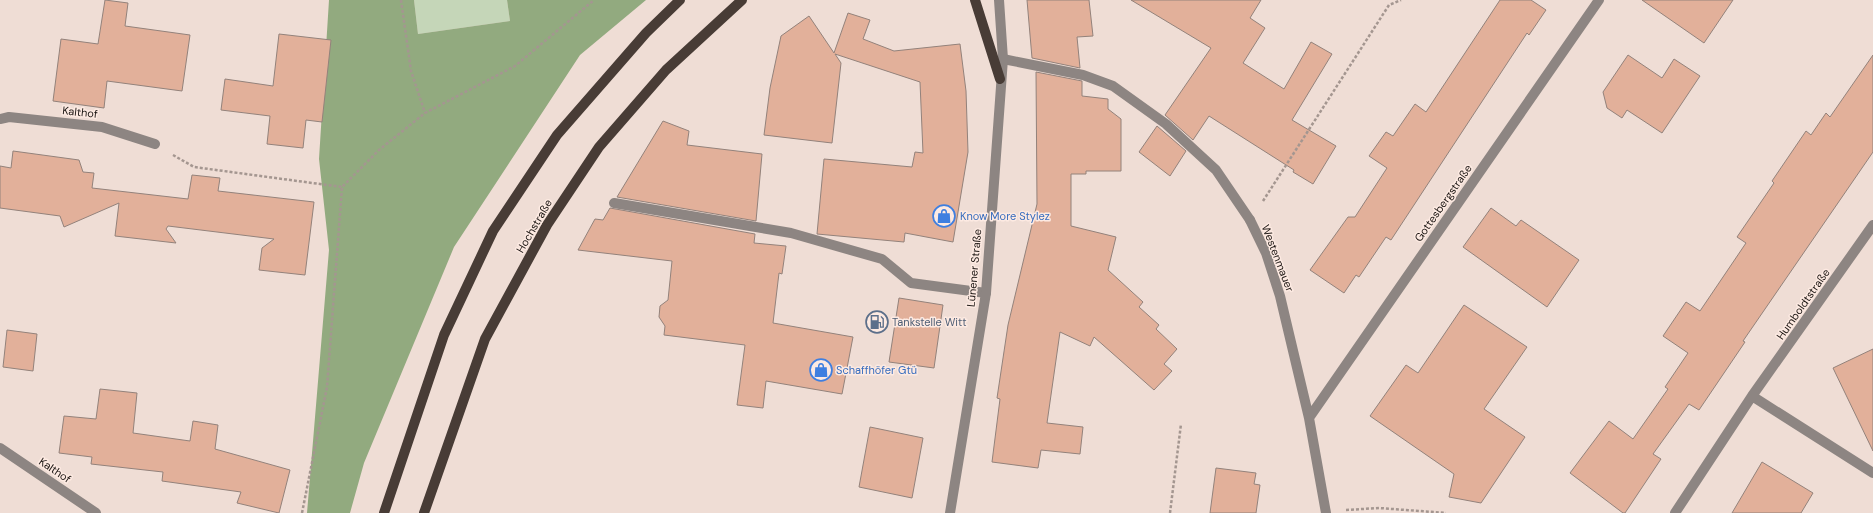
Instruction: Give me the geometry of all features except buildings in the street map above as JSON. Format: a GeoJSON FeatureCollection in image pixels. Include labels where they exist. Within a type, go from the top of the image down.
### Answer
{"type":"FeatureCollection","features":[{"type":"Feature","properties":{"kind":"main road"},"geometry":{"type":"LineString","coordinates":[[384,513],[444,334],[494,231],[557,135],[646,33],[680,0]]}},
{"type":"Feature","properties":{"kind":"main road","name":"Hochstraße"},"geometry":{"type":"LineString","coordinates":[[424,513],[485,339],[547,224],[604,141],[666,70],[742,0]]}},
{"type":"Feature","properties":{"kind":"main road"},"geometry":{"type":"LineString","coordinates":[[975,0],[1000,79]]}},
{"type":"Feature","properties":{"kind":"street","name":"Lünener Straße"},"geometry":{"type":"LineString","coordinates":[[950,513],[986,293],[1002,59],[999,0]]}},
{"type":"Feature","properties":{"kind":"street","name":"Gottesbergstraße"},"geometry":{"type":"LineString","coordinates":[[1308,418],[1597,1]]}},
{"type":"Feature","properties":{"kind":"street","name":"Westenmauer"},"geometry":{"type":"LineString","coordinates":[[1002,59],[1083,75],[1113,86],[1166,124],[1216,170],[1250,220],[1266,253],[1280,296],[1308,418],[1326,512]]}},
{"type":"Feature","properties":{"kind":"street","name":"Kalthof"},"geometry":{"type":"LineString","coordinates":[[0,119],[9,117],[102,127],[155,144]]}},
{"type":"Feature","properties":{"kind":"street"},"geometry":{"type":"LineString","coordinates":[[614,203],[791,234],[882,259],[912,283],[986,293]]}},
{"type":"Feature","properties":{"kind":"street","name":"Humboldtstraße"},"geometry":{"type":"LineString","coordinates":[[1675,513],[1752,396],[1873,225]]}},
{"type":"Feature","properties":{"kind":"street"},"geometry":{"type":"LineString","coordinates":[[1752,396],[1873,473]]}},
{"type":"Feature","properties":{"kind":"street","name":"Kalthof"},"geometry":{"type":"LineString","coordinates":[[0,448],[96,513]]}},
{"type":"Feature","properties":{"kind":"path"},"geometry":{"type":"LineString","coordinates":[[401,0],[411,71],[425,113]]}},
{"type":"Feature","properties":{"kind":"path"},"geometry":{"type":"LineString","coordinates":[[302,513],[326,387],[342,187],[379,150],[425,113],[515,66],[594,0]]}},
{"type":"Feature","properties":{"kind":"path"},"geometry":{"type":"LineString","coordinates":[[1250,220],[1389,6],[1401,0]]}},
{"type":"Feature","properties":{"kind":"path"},"geometry":{"type":"LineString","coordinates":[[155,144],[194,167],[342,187]]}},
{"type":"Feature","properties":{"kind":"path"},"geometry":{"type":"LineString","coordinates":[[1170,513],[1181,424]]}},
{"type":"Feature","properties":{"kind":"path"},"geometry":{"type":"LineString","coordinates":[[1326,512],[1379,508],[1446,513]]}},
{"type":"Feature","properties":{"kind":"green space"},"geometry":{"type":"Polygon","coordinates":[[[329,0],[414,0],[418,34],[510,21],[507,0],[646,0],[580,55],[454,247],[364,463],[350,513],[307,513],[329,250],[319,159],[329,0]]]}},
{"type":"Feature","properties":{"kind":"green space"},"geometry":{"type":"Polygon","coordinates":[[[414,0],[507,0],[510,21],[418,34],[414,0]]]}},
{"type":"Feature","properties":{"kind":"place","name":"Know More Stylez"},"geometry":{"type":"Point","coordinates":[944,216]}},
{"type":"Feature","properties":{"kind":"place","name":"Tankstelle Witt"},"geometry":{"type":"Point","coordinates":[877,322]}},
{"type":"Feature","properties":{"kind":"place","name":"Schaffhöfer Gtü"},"geometry":{"type":"Point","coordinates":[821,370]}}]}
